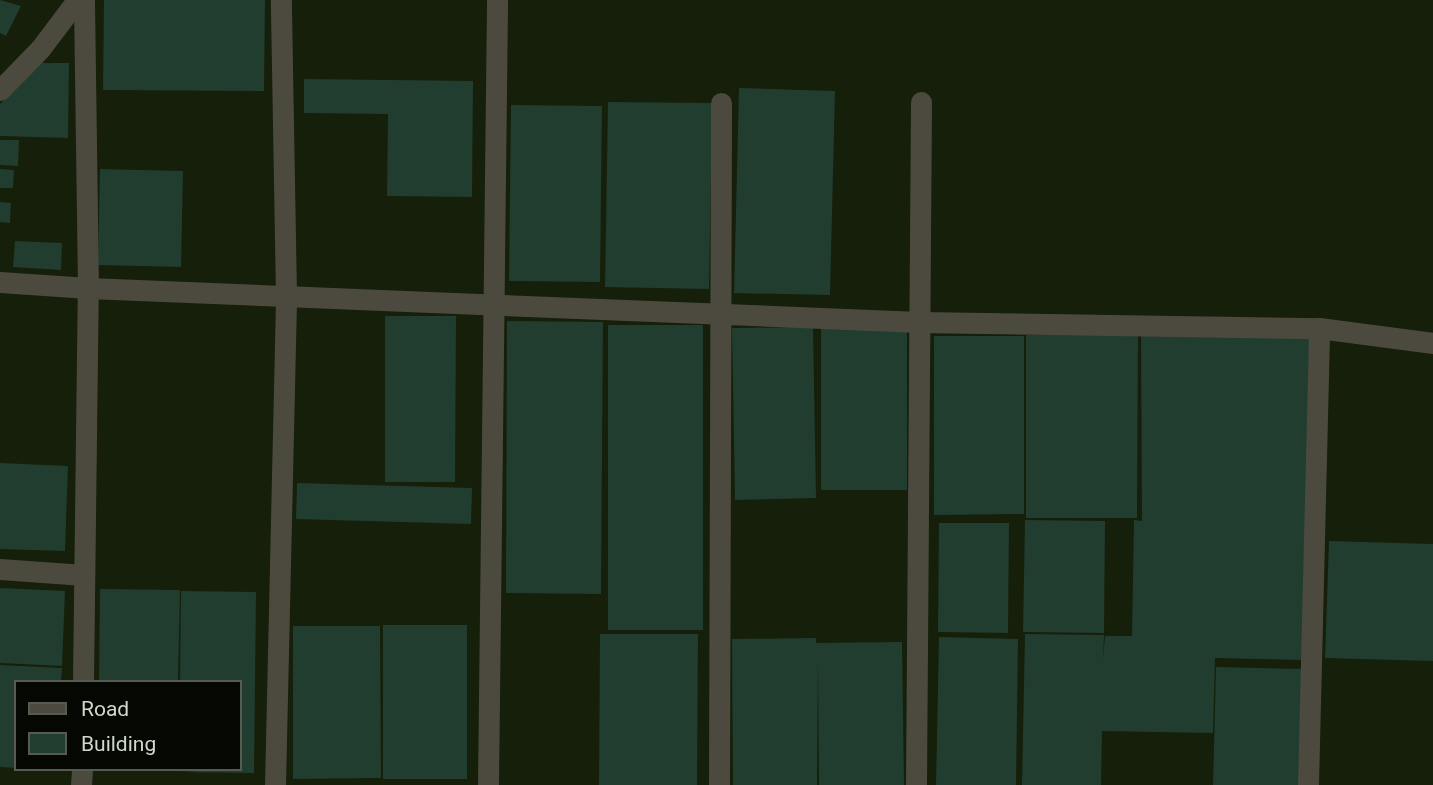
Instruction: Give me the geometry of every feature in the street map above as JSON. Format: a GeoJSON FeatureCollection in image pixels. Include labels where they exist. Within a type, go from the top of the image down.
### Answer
{"type":"FeatureCollection","features":[{"type":"Feature","properties":{"kind":"street"},"geometry":{"type":"LineString","coordinates":[[0,90],[40,49],[77,0]]}},
{"type":"Feature","properties":{"kind":"street"},"geometry":{"type":"LineString","coordinates":[[83,0],[88,288],[83,680]]}},
{"type":"Feature","properties":{"kind":"street"},"geometry":{"type":"LineString","coordinates":[[275,785],[286,296],[281,0]]}},
{"type":"Feature","properties":{"kind":"street"},"geometry":{"type":"LineString","coordinates":[[488,785],[497,0]]}},
{"type":"Feature","properties":{"kind":"street"},"geometry":{"type":"LineString","coordinates":[[916,785],[921,102]]}},
{"type":"Feature","properties":{"kind":"street"},"geometry":{"type":"LineString","coordinates":[[719,785],[720,103]]}},
{"type":"Feature","properties":{"kind":"street"},"geometry":{"type":"LineString","coordinates":[[0,282],[88,288],[919,322],[1319,328],[1433,343]]}},
{"type":"Feature","properties":{"kind":"street"},"geometry":{"type":"LineString","coordinates":[[1308,785],[1319,328]]}},
{"type":"Feature","properties":{"kind":"street"},"geometry":{"type":"LineString","coordinates":[[0,569],[84,575]]}},
{"type":"Feature","properties":{"kind":"building"},"geometry":{"type":"Polygon","coordinates":[[[0,0],[21,6],[6,36],[0,33],[0,0]]]}},
{"type":"Feature","properties":{"kind":"building"},"geometry":{"type":"Polygon","coordinates":[[[104,0],[265,0],[264,91],[103,90],[104,0]]]}},
{"type":"Feature","properties":{"kind":"building"},"geometry":{"type":"Polygon","coordinates":[[[40,63],[69,63],[68,138],[0,136],[0,104],[40,63]]]}},
{"type":"Feature","properties":{"kind":"building"},"geometry":{"type":"Polygon","coordinates":[[[304,79],[473,81],[472,197],[387,196],[388,114],[304,113],[304,79]]]}},
{"type":"Feature","properties":{"kind":"building"},"geometry":{"type":"Polygon","coordinates":[[[739,88],[835,91],[830,295],[734,293],[739,88]]]}},
{"type":"Feature","properties":{"kind":"building"},"geometry":{"type":"Polygon","coordinates":[[[608,102],[712,103],[709,289],[605,287],[608,102]]]}},
{"type":"Feature","properties":{"kind":"building"},"geometry":{"type":"Polygon","coordinates":[[[511,105],[602,106],[600,282],[509,281],[511,105]]]}},
{"type":"Feature","properties":{"kind":"building"},"geometry":{"type":"Polygon","coordinates":[[[0,140],[19,140],[18,166],[0,165],[0,140]]]}},
{"type":"Feature","properties":{"kind":"building"},"geometry":{"type":"Polygon","coordinates":[[[0,169],[14,170],[13,188],[0,188],[0,169]]]}},
{"type":"Feature","properties":{"kind":"building"},"geometry":{"type":"Polygon","coordinates":[[[100,169],[183,171],[181,267],[98,265],[100,169]]]}},
{"type":"Feature","properties":{"kind":"building"},"geometry":{"type":"Polygon","coordinates":[[[0,202],[11,203],[10,223],[0,222],[0,202]]]}},
{"type":"Feature","properties":{"kind":"building"},"geometry":{"type":"Polygon","coordinates":[[[15,241],[62,243],[61,270],[13,267],[15,241]]]}},
{"type":"Feature","properties":{"kind":"building"},"geometry":{"type":"Polygon","coordinates":[[[385,316],[456,316],[455,482],[385,482],[385,316]]]}},
{"type":"Feature","properties":{"kind":"building"},"geometry":{"type":"Polygon","coordinates":[[[507,321],[603,322],[601,594],[506,593],[507,321]]]}},
{"type":"Feature","properties":{"kind":"building"},"geometry":{"type":"Polygon","coordinates":[[[608,325],[703,325],[703,630],[608,630],[608,325]]]}},
{"type":"Feature","properties":{"kind":"building"},"geometry":{"type":"Polygon","coordinates":[[[821,325],[907,325],[907,490],[821,490],[821,325]]]}},
{"type":"Feature","properties":{"kind":"building"},"geometry":{"type":"Polygon","coordinates":[[[813,327],[816,498],[735,500],[732,328],[813,327]]]}},
{"type":"Feature","properties":{"kind":"building"},"geometry":{"type":"Polygon","coordinates":[[[1141,331],[1311,336],[1304,660],[1215,658],[1213,733],[1102,731],[1101,785],[1022,785],[1025,634],[1104,635],[1103,660],[1105,636],[1132,636],[1134,520],[1142,521],[1141,331]]]}},
{"type":"Feature","properties":{"kind":"building"},"geometry":{"type":"Polygon","coordinates":[[[1026,335],[1138,335],[1137,518],[1026,518],[1026,335]]]}},
{"type":"Feature","properties":{"kind":"building"},"geometry":{"type":"Polygon","coordinates":[[[934,336],[1024,336],[1024,514],[934,515],[934,336]]]}},
{"type":"Feature","properties":{"kind":"building"},"geometry":{"type":"Polygon","coordinates":[[[0,463],[68,466],[65,551],[0,549],[0,463]]]}},
{"type":"Feature","properties":{"kind":"building"},"geometry":{"type":"Polygon","coordinates":[[[297,483],[472,488],[471,524],[296,519],[297,483]]]}},
{"type":"Feature","properties":{"kind":"building"},"geometry":{"type":"Polygon","coordinates":[[[1025,520],[1105,521],[1104,633],[1023,632],[1025,520]]]}},
{"type":"Feature","properties":{"kind":"building"},"geometry":{"type":"Polygon","coordinates":[[[939,523],[1009,523],[1008,633],[938,632],[939,523]]]}},
{"type":"Feature","properties":{"kind":"building"},"geometry":{"type":"Polygon","coordinates":[[[1329,541],[1433,544],[1433,661],[1325,658],[1329,541]]]}},
{"type":"Feature","properties":{"kind":"building"},"geometry":{"type":"Polygon","coordinates":[[[0,588],[65,591],[62,666],[0,663],[0,588]]]}},
{"type":"Feature","properties":{"kind":"building"},"geometry":{"type":"Polygon","coordinates":[[[100,589],[180,590],[178,680],[99,680],[100,589]]]}},
{"type":"Feature","properties":{"kind":"building"},"geometry":{"type":"Polygon","coordinates":[[[181,591],[256,592],[254,773],[178,772],[242,771],[242,680],[180,680],[181,591]]]}},
{"type":"Feature","properties":{"kind":"building"},"geometry":{"type":"Polygon","coordinates":[[[383,625],[467,625],[467,779],[383,779],[383,625]]]}},
{"type":"Feature","properties":{"kind":"building"},"geometry":{"type":"Polygon","coordinates":[[[293,626],[380,626],[381,778],[293,779],[293,626]]]}},
{"type":"Feature","properties":{"kind":"building"},"geometry":{"type":"Polygon","coordinates":[[[600,634],[698,634],[697,785],[599,785],[600,634]]]}},
{"type":"Feature","properties":{"kind":"building"},"geometry":{"type":"Polygon","coordinates":[[[939,637],[1018,639],[1016,785],[936,785],[939,637]]]}},
{"type":"Feature","properties":{"kind":"building"},"geometry":{"type":"Polygon","coordinates":[[[816,638],[816,643],[902,642],[904,785],[819,785],[818,660],[817,785],[733,785],[732,639],[816,638]]]}},
{"type":"Feature","properties":{"kind":"building"},"geometry":{"type":"Polygon","coordinates":[[[0,665],[62,668],[61,680],[14,680],[14,768],[0,767],[0,665]]]}},
{"type":"Feature","properties":{"kind":"building"},"geometry":{"type":"Polygon","coordinates":[[[1216,667],[1302,669],[1299,785],[1213,785],[1216,667]]]}}]}
